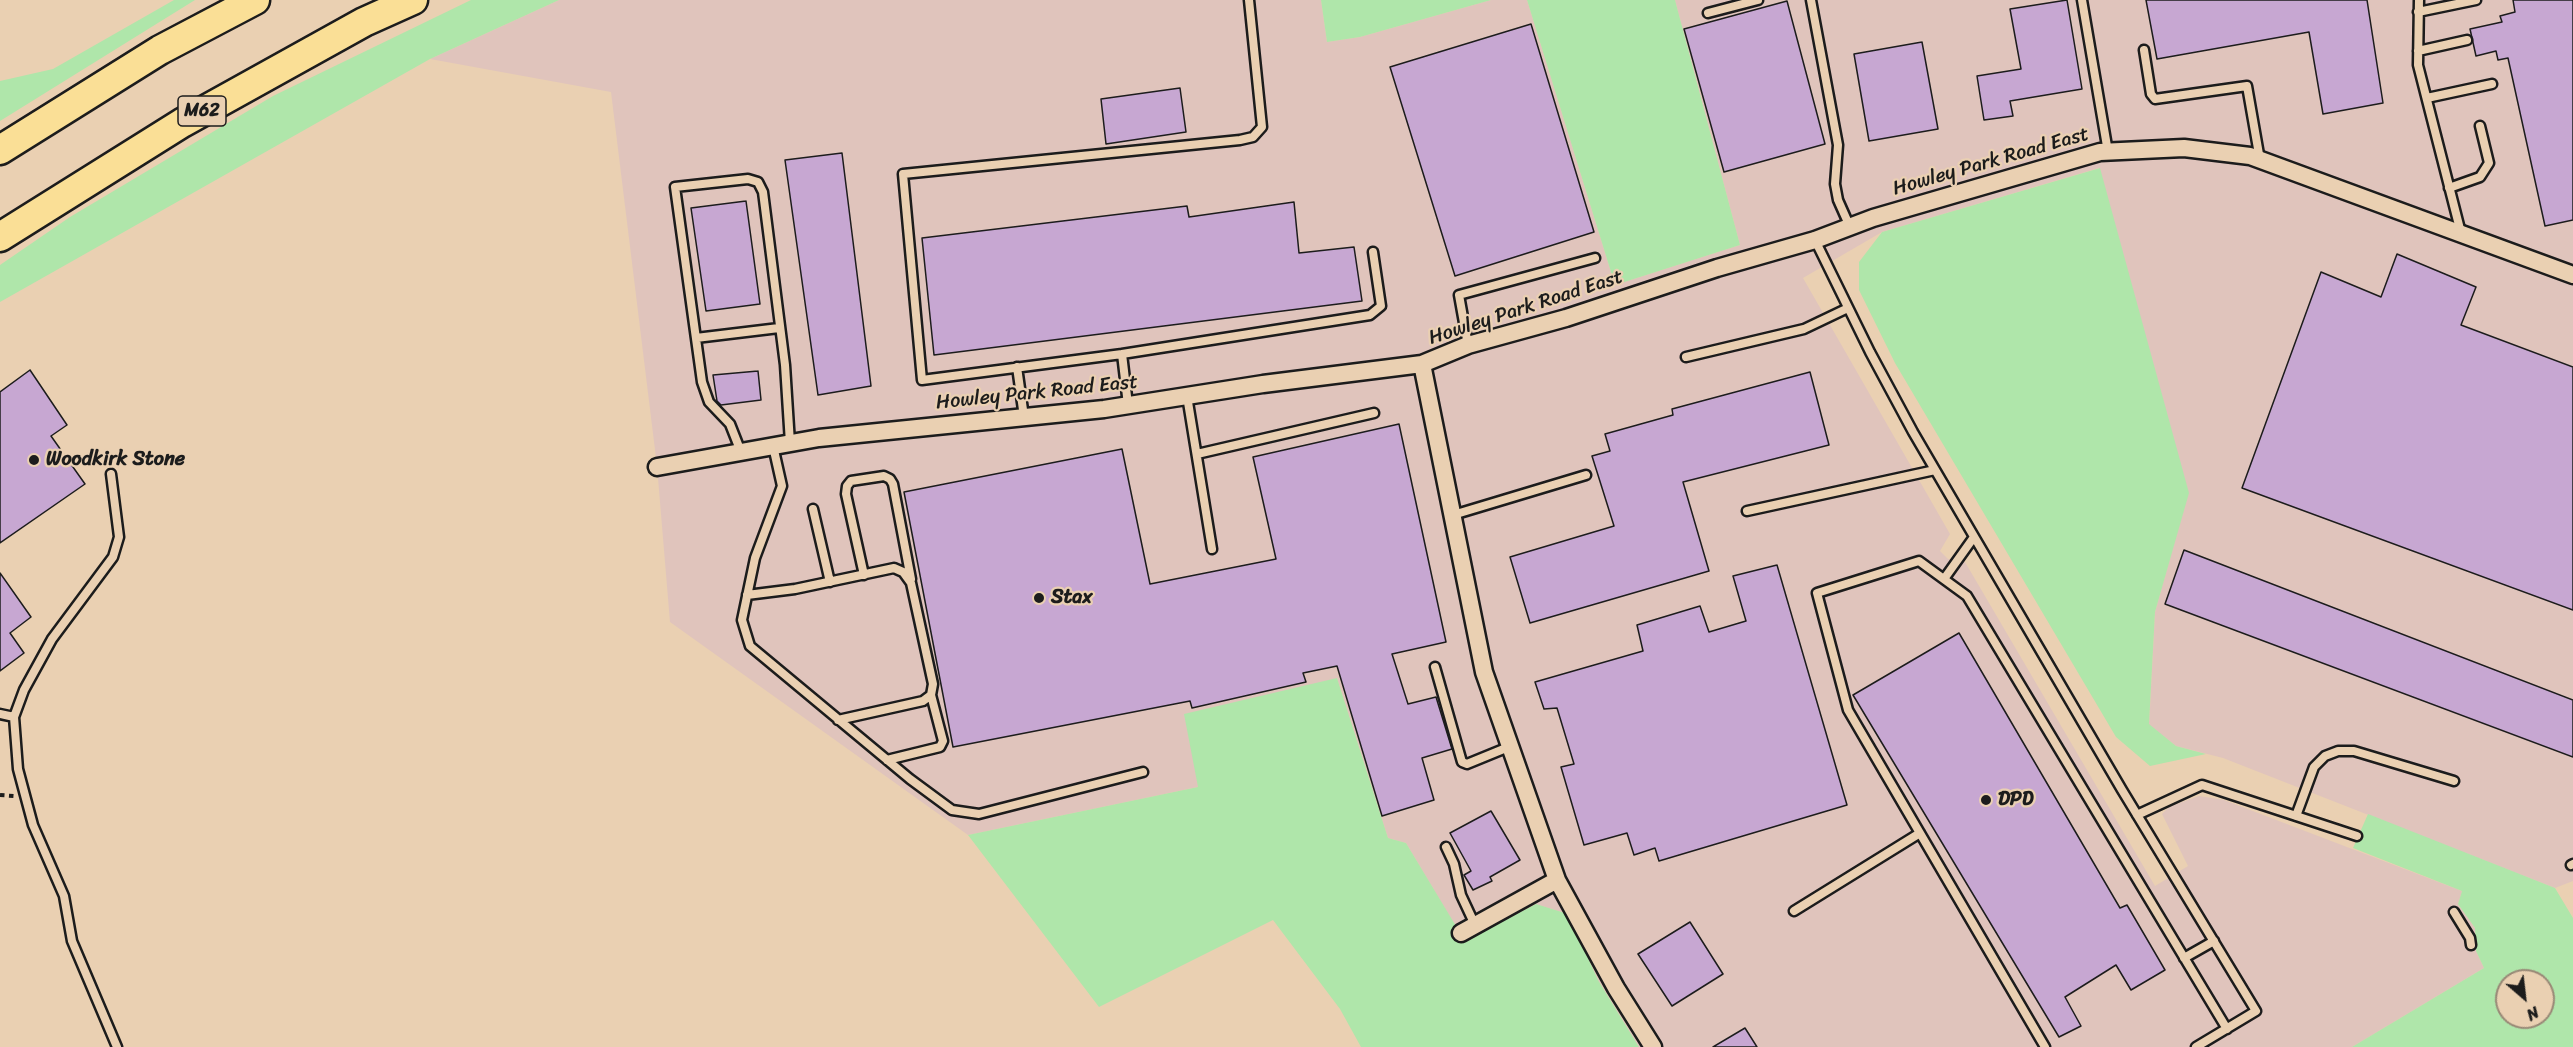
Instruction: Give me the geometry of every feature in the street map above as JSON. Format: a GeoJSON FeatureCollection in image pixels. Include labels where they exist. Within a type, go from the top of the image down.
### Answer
{"type":"FeatureCollection","features":[{"type":"Feature","properties":{"kind":"highway"},"geometry":{"type":"LineString","coordinates":[[0,150],[160,50],[255,0]]}},
{"type":"Feature","properties":{"kind":"highway","name":"M62"},"geometry":{"type":"LineString","coordinates":[[0,237],[182,123],[364,21],[412,0]]}},
{"type":"Feature","properties":{"kind":"street","name":"Howley Park Road East"},"geometry":{"type":"LineString","coordinates":[[657,466],[782,445],[942,424],[1128,405],[1263,384],[1422,364],[1468,345],[1566,318],[1717,268],[2088,155],[2108,152],[2184,148],[2250,156],[2573,275]]}},
{"type":"Feature","properties":{"kind":"street","name":"Howley Park Road East"},"geometry":{"type":"LineString","coordinates":[[1422,364],[1484,672],[1557,880],[1616,988],[1653,1047]]}},
{"type":"Feature","properties":{"kind":"street"},"geometry":{"type":"LineString","coordinates":[[1468,929],[1557,880]]}},
{"type":"Feature","properties":{"kind":"lane"},"geometry":{"type":"LineString","coordinates":[[1249,0],[1262,127],[1253,137],[903,174],[922,380],[1122,354],[1370,315],[1381,306],[1373,252]]}},
{"type":"Feature","properties":{"kind":"lane"},"geometry":{"type":"LineString","coordinates":[[1708,13],[1758,0]]}},
{"type":"Feature","properties":{"kind":"lane"},"geometry":{"type":"LineString","coordinates":[[1811,0],[1838,145],[1835,184],[1838,200],[1850,227]]}},
{"type":"Feature","properties":{"kind":"lane"},"geometry":{"type":"LineString","coordinates":[[2082,0],[2108,152]]}},
{"type":"Feature","properties":{"kind":"lane"},"geometry":{"type":"LineString","coordinates":[[2419,0],[2418,51],[2427,99],[2461,233]]}},
{"type":"Feature","properties":{"kind":"lane"},"geometry":{"type":"LineString","coordinates":[[2418,12],[2476,0]]}},
{"type":"Feature","properties":{"kind":"lane"},"geometry":{"type":"LineString","coordinates":[[2418,51],[2467,40]]}},
{"type":"Feature","properties":{"kind":"lane"},"geometry":{"type":"LineString","coordinates":[[2144,50],[2151,94],[2155,99],[2247,86],[2260,160]]}},
{"type":"Feature","properties":{"kind":"lane"},"geometry":{"type":"LineString","coordinates":[[2427,99],[2492,84]]}},
{"type":"Feature","properties":{"kind":"lane"},"geometry":{"type":"LineString","coordinates":[[2449,188],[2480,177],[2489,163],[2480,126]]}},
{"type":"Feature","properties":{"kind":"lane"},"geometry":{"type":"LineString","coordinates":[[741,452],[730,424],[705,396],[675,187],[748,179],[758,182],[763,192],[785,365],[782,486],[755,558],[747,595],[742,620],[750,646],[887,760],[952,810],[979,814],[1143,772]]}},
{"type":"Feature","properties":{"kind":"lane"},"geometry":{"type":"LineString","coordinates":[[1815,240],[1848,309],[1935,470],[2256,1011],[2196,1047]]}},
{"type":"Feature","properties":{"kind":"lane"},"geometry":{"type":"LineString","coordinates":[[1468,345],[1458,295],[1595,258]]}},
{"type":"Feature","properties":{"kind":"lane"},"geometry":{"type":"LineString","coordinates":[[1686,357],[1804,328],[1848,309]]}},
{"type":"Feature","properties":{"kind":"lane"},"geometry":{"type":"LineString","coordinates":[[696,339],[779,328]]}},
{"type":"Feature","properties":{"kind":"lane"},"geometry":{"type":"LineString","coordinates":[[1122,354],[1128,405]]}},
{"type":"Feature","properties":{"kind":"lane"},"geometry":{"type":"LineString","coordinates":[[1017,367],[1024,417]]}},
{"type":"Feature","properties":{"kind":"lane"},"geometry":{"type":"LineString","coordinates":[[1187,396],[1212,549]]}},
{"type":"Feature","properties":{"kind":"lane"},"geometry":{"type":"LineString","coordinates":[[1197,454],[1374,413]]}},
{"type":"Feature","properties":{"kind":"lane"},"geometry":{"type":"LineString","coordinates":[[1747,511],[1935,470]]}},
{"type":"Feature","properties":{"kind":"lane"},"geometry":{"type":"LineString","coordinates":[[111,474],[119,537],[113,557],[52,639],[24,690],[14,717],[18,769],[33,825],[64,896],[72,941],[117,1047]]}},
{"type":"Feature","properties":{"kind":"lane"},"geometry":{"type":"LineString","coordinates":[[1453,515],[1586,475]]}},
{"type":"Feature","properties":{"kind":"lane"},"geometry":{"type":"LineString","coordinates":[[864,575],[846,494],[847,486],[851,481],[884,476],[890,478],[893,484],[933,684],[931,695],[943,741],[940,747],[887,760]]}},
{"type":"Feature","properties":{"kind":"lane"},"geometry":{"type":"LineString","coordinates":[[813,509],[830,582]]}},
{"type":"Feature","properties":{"kind":"lane"},"geometry":{"type":"LineString","coordinates":[[1944,579],[1974,537]]}},
{"type":"Feature","properties":{"kind":"lane"},"geometry":{"type":"LineString","coordinates":[[2045,1047],[1848,710],[1817,593],[1919,561],[1967,596],[2227,1029]]}},
{"type":"Feature","properties":{"kind":"lane"},"geometry":{"type":"LineString","coordinates":[[747,595],[830,582],[894,568],[903,572],[911,583]]}},
{"type":"Feature","properties":{"kind":"lane"},"geometry":{"type":"LineString","coordinates":[[1435,667],[1462,762],[1467,764],[1511,746]]}},
{"type":"Feature","properties":{"kind":"lane"},"geometry":{"type":"LineString","coordinates":[[838,720],[923,701],[931,695]]}},
{"type":"Feature","properties":{"kind":"lane"},"geometry":{"type":"LineString","coordinates":[[0,714],[14,717]]}},
{"type":"Feature","properties":{"kind":"lane"},"geometry":{"type":"LineString","coordinates":[[2296,816],[2314,767],[2325,756],[2338,751],[2354,751],[2454,781]]}},
{"type":"Feature","properties":{"kind":"lane"},"geometry":{"type":"LineString","coordinates":[[2138,815],[2202,784],[2357,836]]}},
{"type":"Feature","properties":{"kind":"lane"},"geometry":{"type":"LineString","coordinates":[[1794,912],[1920,833]]}},
{"type":"Feature","properties":{"kind":"lane"},"geometry":{"type":"LineString","coordinates":[[1446,847],[1454,864],[1468,929]]}},
{"type":"Feature","properties":{"kind":"lane"},"geometry":{"type":"LineString","coordinates":[[2454,912],[2470,938],[2471,945]]}},
{"type":"Feature","properties":{"kind":"lane"},"geometry":{"type":"LineString","coordinates":[[2184,958],[2214,941]]}},
{"type":"Feature","properties":{"kind":"shaded area"},"geometry":{"type":"Polygon","coordinates":[[[559,0],[1321,0],[1327,42],[1360,37],[1491,0],[1527,0],[1615,285],[1740,245],[1675,0],[2573,0],[2573,881],[2555,888],[2223,758],[2176,746],[2149,725],[2155,612],[2188,493],[2099,168],[1882,232],[1803,278],[1950,534],[1940,551],[1948,559],[1965,562],[2155,886],[2188,866],[2162,814],[2169,807],[2199,796],[2224,800],[2462,891],[2458,904],[2475,928],[2476,951],[2484,968],[2352,1047],[1639,1047],[1598,980],[1568,914],[1535,904],[1465,942],[1406,843],[1388,838],[1337,678],[1198,787],[968,835],[670,622],[657,466],[611,92],[430,59],[559,0]]]}},
{"type":"Feature","properties":{"kind":"green space"},"geometry":{"type":"Polygon","coordinates":[[[174,0],[195,0],[0,121],[0,81],[53,69],[174,0]]]}},
{"type":"Feature","properties":{"kind":"green space"},"geometry":{"type":"Polygon","coordinates":[[[471,0],[559,0],[430,59],[0,302],[0,265],[70,217],[273,96],[471,0]]]}},
{"type":"Feature","properties":{"kind":"green space"},"geometry":{"type":"Polygon","coordinates":[[[1321,0],[1491,0],[1360,37],[1327,42],[1321,0]]]}},
{"type":"Feature","properties":{"kind":"green space"},"geometry":{"type":"Polygon","coordinates":[[[1527,0],[1675,0],[1740,245],[1615,285],[1527,0]]]}},
{"type":"Feature","properties":{"kind":"green space"},"geometry":{"type":"Polygon","coordinates":[[[2100,168],[2189,493],[2155,612],[2149,724],[2176,746],[2206,754],[2150,766],[2116,737],[1895,363],[1859,290],[1859,262],[1882,232],[2100,168]]]}},
{"type":"Feature","properties":{"kind":"green space"},"geometry":{"type":"Polygon","coordinates":[[[1337,678],[1388,838],[1406,843],[1465,941],[1536,904],[1568,914],[1598,980],[1639,1047],[1361,1047],[1340,1009],[1273,920],[1099,1007],[968,835],[1198,787],[1184,714],[1337,678]]]}},
{"type":"Feature","properties":{"kind":"green space"},"geometry":{"type":"Polygon","coordinates":[[[2368,814],[2555,888],[2573,918],[2573,1047],[2352,1047],[2484,968],[2476,951],[2475,928],[2458,904],[2462,891],[2353,848],[2368,814]]]}},
{"type":"Feature","properties":{"kind":"building"},"geometry":{"type":"Polygon","coordinates":[[[2067,0],[2082,89],[2010,101],[2013,116],[1984,120],[1977,76],[2021,69],[2010,9],[2067,0]]]}},
{"type":"Feature","properties":{"kind":"building"},"geometry":{"type":"Polygon","coordinates":[[[2146,0],[2367,0],[2383,103],[2323,114],[2309,32],[2157,59],[2146,0]]]}},
{"type":"Feature","properties":{"kind":"building"},"geometry":{"type":"Polygon","coordinates":[[[2513,0],[2573,0],[2573,220],[2545,226],[2508,58],[2498,60],[2496,51],[2476,56],[2470,29],[2502,22],[2500,16],[2515,12],[2513,0]]]}},
{"type":"Feature","properties":{"kind":"building"},"geometry":{"type":"Polygon","coordinates":[[[1787,1],[1825,144],[1724,172],[1684,29],[1787,1]]]}},
{"type":"Feature","properties":{"kind":"building"},"geometry":{"type":"Polygon","coordinates":[[[1531,24],[1594,232],[1455,276],[1390,67],[1531,24]]]}},
{"type":"Feature","properties":{"kind":"building"},"geometry":{"type":"Polygon","coordinates":[[[1922,42],[1938,129],[1869,141],[1854,54],[1922,42]]]}},
{"type":"Feature","properties":{"kind":"building"},"geometry":{"type":"Polygon","coordinates":[[[1180,88],[1186,132],[1106,144],[1101,99],[1180,88]]]}},
{"type":"Feature","properties":{"kind":"building"},"geometry":{"type":"Polygon","coordinates":[[[842,153],[871,386],[818,395],[785,160],[842,153]]]}},
{"type":"Feature","properties":{"kind":"building"},"geometry":{"type":"Polygon","coordinates":[[[746,201],[760,304],[706,311],[691,208],[746,201]]]}},
{"type":"Feature","properties":{"kind":"building"},"geometry":{"type":"Polygon","coordinates":[[[1294,202],[1299,253],[1354,247],[1362,301],[934,355],[922,238],[1187,206],[1189,217],[1294,202]]]}},
{"type":"Feature","properties":{"kind":"building"},"geometry":{"type":"Polygon","coordinates":[[[2397,254],[2476,287],[2461,325],[2573,367],[2573,610],[2242,488],[2321,272],[2381,297],[2397,254]]]}},
{"type":"Feature","properties":{"kind":"building","name":"Woodkirk Stone"},"geometry":{"type":"Polygon","coordinates":[[[30,370],[67,425],[51,436],[85,484],[0,543],[0,392],[30,370]]]}},
{"type":"Feature","properties":{"kind":"building"},"geometry":{"type":"Polygon","coordinates":[[[758,371],[761,400],[721,405],[717,401],[713,375],[758,371]]]}},
{"type":"Feature","properties":{"kind":"building"},"geometry":{"type":"Polygon","coordinates":[[[1810,372],[1829,445],[1683,482],[1709,571],[1530,623],[1510,557],[1614,526],[1592,456],[1610,451],[1605,434],[1673,415],[1672,409],[1810,372]]]}},
{"type":"Feature","properties":{"kind":"building"},"geometry":{"type":"Polygon","coordinates":[[[1399,424],[1446,642],[1392,654],[1408,704],[1436,697],[1452,749],[1422,758],[1434,800],[1382,816],[1337,666],[1303,673],[1306,682],[1192,708],[1190,701],[953,747],[904,492],[1122,449],[1150,584],[1276,559],[1253,457],[1399,424]]]}},
{"type":"Feature","properties":{"kind":"building"},"geometry":{"type":"Polygon","coordinates":[[[2184,550],[2573,700],[2573,757],[2165,604],[2184,550]]]}},
{"type":"Feature","properties":{"kind":"building"},"geometry":{"type":"Polygon","coordinates":[[[1777,565],[1847,805],[1659,861],[1655,848],[1634,855],[1627,833],[1584,845],[1561,767],[1574,764],[1557,708],[1544,709],[1535,682],[1643,651],[1637,625],[1700,606],[1709,632],[1746,621],[1733,576],[1777,565]]]}},
{"type":"Feature","properties":{"kind":"building"},"geometry":{"type":"Polygon","coordinates":[[[0,573],[31,617],[10,633],[24,653],[0,671],[0,573]]]}},
{"type":"Feature","properties":{"kind":"building","name":"DPD"},"geometry":{"type":"Polygon","coordinates":[[[1959,633],[2120,908],[2127,905],[2165,970],[2131,990],[2116,965],[2065,997],[2081,1026],[2059,1037],[1853,695],[1959,633]]]}},
{"type":"Feature","properties":{"kind":"building"},"geometry":{"type":"Polygon","coordinates":[[[1491,811],[1520,860],[1490,877],[1492,881],[1473,890],[1464,875],[1471,871],[1450,833],[1491,811]]]}},
{"type":"Feature","properties":{"kind":"building"},"geometry":{"type":"Polygon","coordinates":[[[1690,922],[1723,974],[1672,1006],[1638,954],[1690,922]]]}},
{"type":"Feature","properties":{"kind":"building"},"geometry":{"type":"Polygon","coordinates":[[[1745,1028],[1757,1047],[1713,1047],[1745,1028]]]}},
{"type":"Feature","properties":{"kind":"place","name":"Woodkirk Stone"},"geometry":{"type":"Point","coordinates":[34,460]}},
{"type":"Feature","properties":{"kind":"place","name":"Stax"},"geometry":{"type":"Point","coordinates":[1039,598]}},
{"type":"Feature","properties":{"kind":"place","name":"DPD"},"geometry":{"type":"Point","coordinates":[1986,800]}}]}
